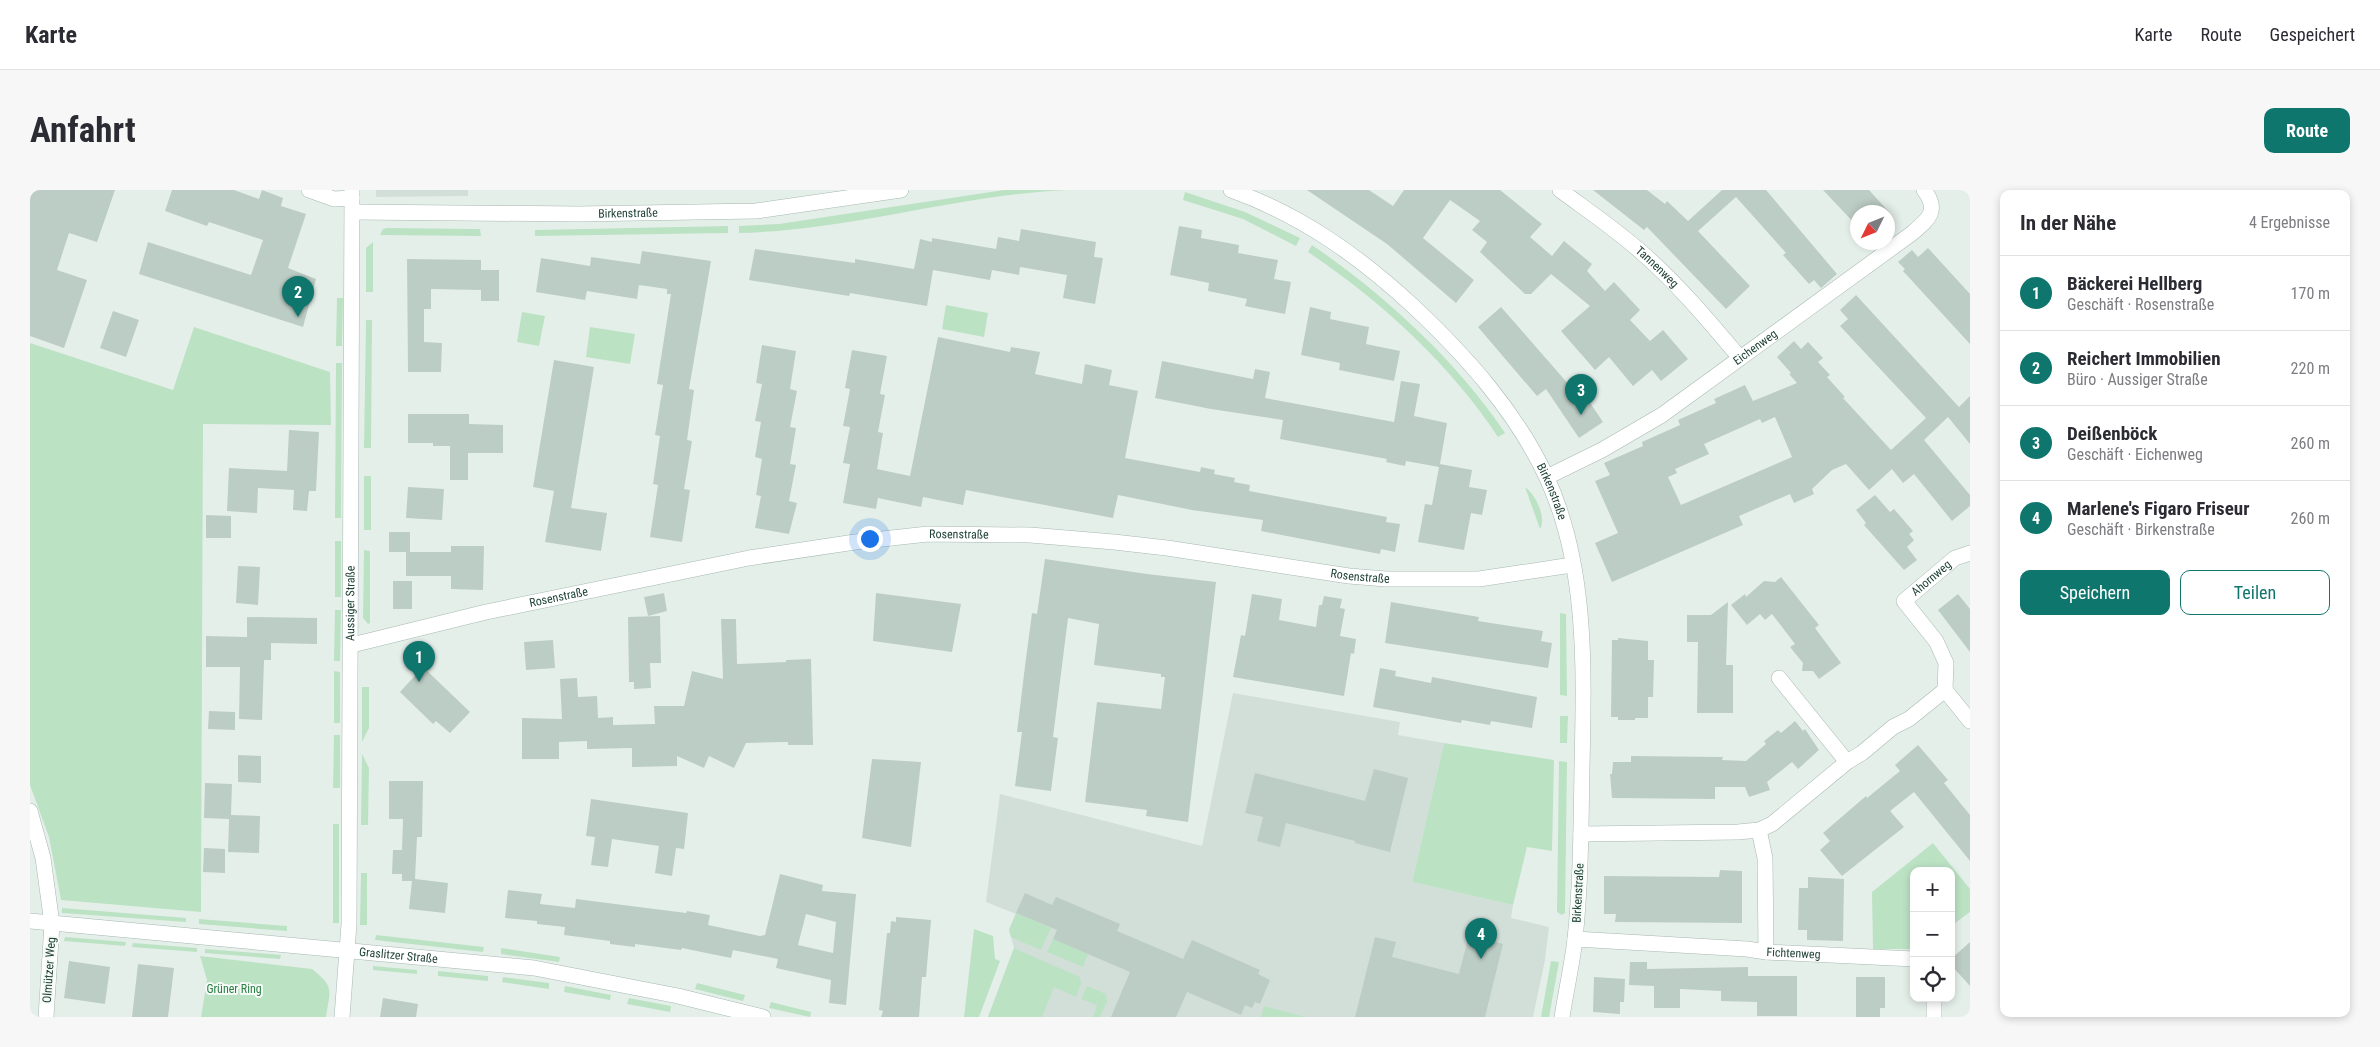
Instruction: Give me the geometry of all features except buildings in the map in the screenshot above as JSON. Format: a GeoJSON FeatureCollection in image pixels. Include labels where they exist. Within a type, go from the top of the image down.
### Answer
{"type":"FeatureCollection","features":[{"type":"Feature","properties":{"kind":"street","name":"Birkenstraße"},"geometry":{"type":"LineString","coordinates":[[309,190],[334,199],[579,214],[756,211],[901,190]]}},
{"type":"Feature","properties":{"kind":"street","name":"Birkenstraße"},"geometry":{"type":"LineString","coordinates":[[1231,190],[1276,208],[1314,228],[1400,294],[1448,340],[1497,396],[1526,439],[1547,477],[1563,524],[1572,565],[1582,655],[1581,834],[1575,939],[1562,1017]]}},
{"type":"Feature","properties":{"kind":"street","name":"Tannenweg"},"geometry":{"type":"LineString","coordinates":[[1560,190],[1652,262],[1689,300],[1740,358]]}},
{"type":"Feature","properties":{"kind":"street","name":"Eichenweg"},"geometry":{"type":"LineString","coordinates":[[1547,477],[1602,450],[1662,414],[1922,224],[1929,218],[1932,207],[1924,190]]}},
{"type":"Feature","properties":{"kind":"street","name":"Aussiger Straße"},"geometry":{"type":"LineString","coordinates":[[342,1017],[348,951],[352,645],[352,200]]}},
{"type":"Feature","properties":{"kind":"street","name":"Rosenstraße"},"geometry":{"type":"LineString","coordinates":[[352,645],[524,604],[749,558],[855,542],[928,534],[1030,535],[1114,542],[1176,549],[1349,576],[1386,579],[1479,579],[1572,565]]}},
{"type":"Feature","properties":{"kind":"street","name":"Ahornweg"},"geometry":{"type":"LineString","coordinates":[[1945,690],[1946,663],[1936,641],[1904,601],[1955,558],[1970,553]]}},
{"type":"Feature","properties":{"kind":"street"},"geometry":{"type":"LineString","coordinates":[[1778,678],[1847,762]]}},
{"type":"Feature","properties":{"kind":"street"},"geometry":{"type":"LineString","coordinates":[[1581,834],[1738,832],[1759,830],[1772,824],[1847,762],[1862,753],[1893,727],[1909,719],[1945,690],[1970,721]]}},
{"type":"Feature","properties":{"kind":"street","name":"Olmützer Weg"},"geometry":{"type":"LineString","coordinates":[[30,811],[43,858],[52,924],[46,1017]]}},
{"type":"Feature","properties":{"kind":"street","name":"Fichtenweg"},"geometry":{"type":"LineString","coordinates":[[1759,830],[1766,858],[1766,952],[1910,959]]}},
{"type":"Feature","properties":{"kind":"street","name":"Graslitzer Straße"},"geometry":{"type":"LineString","coordinates":[[30,921],[534,968],[678,996],[763,1017]]}},
{"type":"Feature","properties":{"kind":"street","name":"Birkenstraße"},"geometry":{"type":"LineString","coordinates":[[1575,939],[1747,949],[1766,952]]}},
{"type":"Feature","properties":{"kind":"street"},"geometry":{"type":"LineString","coordinates":[[1934,1002],[1934,1017]]}},
{"type":"Feature","properties":{"kind":"shaded area"},"geometry":{"type":"Polygon","coordinates":[[[376,190],[468,190],[468,196],[376,197],[376,190]]]}},
{"type":"Feature","properties":{"kind":"shaded area"},"geometry":{"type":"Polygon","coordinates":[[[1233,693],[1400,722],[1398,735],[1444,743],[1412,882],[1513,905],[1511,918],[1549,927],[1545,960],[1533,1017],[988,1017],[1014,948],[1009,930],[1016,914],[986,902],[1000,794],[1202,846],[1233,693]]]}},
{"type":"Feature","properties":{"kind":"green space"},"geometry":{"type":"Polygon","coordinates":[[[1004,190],[1067,190],[985,199],[821,226],[739,233],[739,226],[779,224],[1004,190]]]}},
{"type":"Feature","properties":{"kind":"green space"},"geometry":{"type":"Polygon","coordinates":[[[1185,192],[1245,212],[1300,238],[1296,246],[1243,219],[1183,200],[1185,192]]]}},
{"type":"Feature","properties":{"kind":"green space"},"geometry":{"type":"Polygon","coordinates":[[[728,226],[728,233],[535,236],[535,230],[728,226]]]}},
{"type":"Feature","properties":{"kind":"green space"},"geometry":{"type":"Polygon","coordinates":[[[383,229],[480,229],[481,236],[380,235],[383,229]]]}},
{"type":"Feature","properties":{"kind":"green space"},"geometry":{"type":"Polygon","coordinates":[[[373,242],[373,292],[366,292],[366,248],[373,242]]]}},
{"type":"Feature","properties":{"kind":"green space"},"geometry":{"type":"Polygon","coordinates":[[[1312,245],[1366,285],[1418,330],[1465,380],[1505,433],[1498,437],[1479,410],[1436,359],[1388,313],[1362,291],[1308,252],[1312,245]]]}},
{"type":"Feature","properties":{"kind":"green space"},"geometry":{"type":"Polygon","coordinates":[[[337,298],[343,298],[342,346],[336,346],[337,298]]]}},
{"type":"Feature","properties":{"kind":"green space"},"geometry":{"type":"Polygon","coordinates":[[[946,305],[988,313],[984,337],[942,329],[946,305]]]}},
{"type":"Feature","properties":{"kind":"green space"},"geometry":{"type":"Polygon","coordinates":[[[522,312],[545,316],[539,346],[517,342],[522,312]]]}},
{"type":"Feature","properties":{"kind":"green space"},"geometry":{"type":"Polygon","coordinates":[[[366,320],[372,320],[371,448],[364,448],[366,320]]]}},
{"type":"Feature","properties":{"kind":"green space"},"geometry":{"type":"Polygon","coordinates":[[[194,327],[330,372],[331,425],[203,424],[201,912],[61,900],[49,837],[30,785],[30,343],[173,390],[194,327]]]}},
{"type":"Feature","properties":{"kind":"green space"},"geometry":{"type":"Polygon","coordinates":[[[590,327],[635,334],[630,364],[586,357],[590,327]]]}},
{"type":"Feature","properties":{"kind":"green space"},"geometry":{"type":"Polygon","coordinates":[[[336,363],[342,363],[341,518],[335,518],[336,363]]]}},
{"type":"Feature","properties":{"kind":"green space"},"geometry":{"type":"Polygon","coordinates":[[[364,476],[371,476],[371,530],[364,530],[364,476]]]}},
{"type":"Feature","properties":{"kind":"green space"},"geometry":{"type":"Polygon","coordinates":[[[1525,487],[1533,495],[1539,506],[1542,518],[1540,529],[1525,487]]]}},
{"type":"Feature","properties":{"kind":"green space"},"geometry":{"type":"Polygon","coordinates":[[[335,541],[341,541],[341,597],[335,597],[335,541]]]}},
{"type":"Feature","properties":{"kind":"green space"},"geometry":{"type":"Polygon","coordinates":[[[364,550],[370,551],[370,623],[368,624],[363,618],[364,550]]]}},
{"type":"Feature","properties":{"kind":"green space"},"geometry":{"type":"Polygon","coordinates":[[[335,610],[341,610],[340,661],[334,661],[335,610]]]}},
{"type":"Feature","properties":{"kind":"green space"},"geometry":{"type":"Polygon","coordinates":[[[1560,613],[1566,614],[1567,696],[1560,695],[1560,613]]]}},
{"type":"Feature","properties":{"kind":"green space"},"geometry":{"type":"Polygon","coordinates":[[[334,671],[340,672],[340,723],[334,723],[334,671]]]}},
{"type":"Feature","properties":{"kind":"green space"},"geometry":{"type":"Polygon","coordinates":[[[362,687],[369,687],[369,728],[362,742],[362,687]]]}},
{"type":"Feature","properties":{"kind":"green space"},"geometry":{"type":"Polygon","coordinates":[[[1560,716],[1568,716],[1567,743],[1560,743],[1560,716]]]}},
{"type":"Feature","properties":{"kind":"green space"},"geometry":{"type":"Polygon","coordinates":[[[334,735],[340,735],[340,788],[333,788],[334,735]]]}},
{"type":"Feature","properties":{"kind":"green space"},"geometry":{"type":"Polygon","coordinates":[[[1444,743],[1554,760],[1552,851],[1527,847],[1513,905],[1412,882],[1444,743]]]}},
{"type":"Feature","properties":{"kind":"green space"},"geometry":{"type":"Polygon","coordinates":[[[362,754],[369,768],[368,825],[361,825],[362,754]]]}},
{"type":"Feature","properties":{"kind":"green space"},"geometry":{"type":"Polygon","coordinates":[[[1559,761],[1567,762],[1565,913],[1562,915],[1557,912],[1559,761]]]}},
{"type":"Feature","properties":{"kind":"green space"},"geometry":{"type":"Polygon","coordinates":[[[333,824],[339,824],[339,923],[333,923],[333,824]]]}},
{"type":"Feature","properties":{"kind":"green space"},"geometry":{"type":"Polygon","coordinates":[[[1933,843],[1952,867],[1910,867],[1910,949],[1873,949],[1872,892],[1933,843]]]}},
{"type":"Feature","properties":{"kind":"green space"},"geometry":{"type":"Polygon","coordinates":[[[1955,870],[1970,889],[1970,912],[1955,923],[1955,870]]]}},
{"type":"Feature","properties":{"kind":"green space"},"geometry":{"type":"Polygon","coordinates":[[[361,873],[367,873],[367,925],[360,925],[361,873]]]}},
{"type":"Feature","properties":{"kind":"green space"},"geometry":{"type":"Polygon","coordinates":[[[62,908],[186,918],[186,922],[62,913],[62,908]]]}},
{"type":"Feature","properties":{"kind":"green space"},"geometry":{"type":"Polygon","coordinates":[[[1016,913],[1051,928],[1041,950],[1011,937],[1009,930],[1016,913]]]}},
{"type":"Feature","properties":{"kind":"green space"},"geometry":{"type":"Polygon","coordinates":[[[199,919],[287,926],[287,931],[199,924],[199,919]]]}},
{"type":"Feature","properties":{"kind":"green space"},"geometry":{"type":"Polygon","coordinates":[[[974,929],[993,936],[995,959],[1000,961],[979,1017],[964,1017],[974,929]]]}},
{"type":"Feature","properties":{"kind":"green space"},"geometry":{"type":"Polygon","coordinates":[[[376,935],[484,947],[483,952],[375,940],[376,935]]]}},
{"type":"Feature","properties":{"kind":"green space"},"geometry":{"type":"Polygon","coordinates":[[[65,937],[126,942],[125,946],[64,941],[65,937]]]}},
{"type":"Feature","properties":{"kind":"green space"},"geometry":{"type":"Polygon","coordinates":[[[1053,939],[1088,954],[1083,967],[1047,952],[1053,939]]]}},
{"type":"Feature","properties":{"kind":"green space"},"geometry":{"type":"Polygon","coordinates":[[[133,943],[197,948],[197,952],[132,947],[133,943]]]}},
{"type":"Feature","properties":{"kind":"green space"},"geometry":{"type":"Polygon","coordinates":[[[501,948],[560,957],[559,962],[501,954],[501,948]]]}},
{"type":"Feature","properties":{"kind":"green space"},"geometry":{"type":"Polygon","coordinates":[[[1014,948],[1080,977],[1081,984],[1076,997],[1054,987],[1042,1017],[988,1017],[1014,948]]]}},
{"type":"Feature","properties":{"kind":"green space"},"geometry":{"type":"Polygon","coordinates":[[[205,949],[281,955],[280,959],[205,953],[205,949]]]}},
{"type":"Feature","properties":{"kind":"green space","name":"Grüner Ring"},"geometry":{"type":"Polygon","coordinates":[[[200,956],[312,969],[328,985],[329,1001],[326,1017],[201,1017],[207,980],[200,956]]]}},
{"type":"Feature","properties":{"kind":"green space"},"geometry":{"type":"Polygon","coordinates":[[[1551,961],[1559,962],[1549,1017],[1541,1017],[1551,961]]]}},
{"type":"Feature","properties":{"kind":"green space"},"geometry":{"type":"Polygon","coordinates":[[[373,966],[417,970],[417,974],[373,970],[373,966]]]}},
{"type":"Feature","properties":{"kind":"green space"},"geometry":{"type":"Polygon","coordinates":[[[438,971],[488,976],[488,981],[438,976],[438,971]]]}},
{"type":"Feature","properties":{"kind":"green space"},"geometry":{"type":"Polygon","coordinates":[[[503,977],[549,983],[549,989],[502,982],[503,977]]]}},
{"type":"Feature","properties":{"kind":"green space"},"geometry":{"type":"Polygon","coordinates":[[[697,983],[745,995],[743,1001],[695,989],[697,983]]]}},
{"type":"Feature","properties":{"kind":"green space"},"geometry":{"type":"Polygon","coordinates":[[[565,986],[611,995],[610,1000],[564,992],[565,986]]]}},
{"type":"Feature","properties":{"kind":"green space"},"geometry":{"type":"Polygon","coordinates":[[[1087,986],[1106,994],[1107,1002],[1100,1017],[1093,1017],[1097,1005],[1081,999],[1087,986]]]}},
{"type":"Feature","properties":{"kind":"green space"},"geometry":{"type":"Polygon","coordinates":[[[629,998],[671,1006],[670,1012],[627,1004],[629,998]]]}},
{"type":"Feature","properties":{"kind":"green space"},"geometry":{"type":"Polygon","coordinates":[[[771,1002],[811,1012],[810,1017],[769,1008],[771,1002]]]}},
{"type":"Feature","properties":{"kind":"green space"},"geometry":{"type":"Polygon","coordinates":[[[1264,1006],[1305,1017],[1261,1017],[1264,1006]]]}},
{"type":"Feature","properties":{"kind":"place","name":"Reichert Immobilien"},"geometry":{"type":"Point","coordinates":[298,317]}},
{"type":"Feature","properties":{"kind":"place","name":"Deißenböck"},"geometry":{"type":"Point","coordinates":[1581,415]}},
{"type":"Feature","properties":{"kind":"place","name":"Bäckerei Hellberg"},"geometry":{"type":"Point","coordinates":[419,682]}},
{"type":"Feature","properties":{"kind":"place","name":"Marlene's Figaro Friseur"},"geometry":{"type":"Point","coordinates":[1481,959]}}]}
